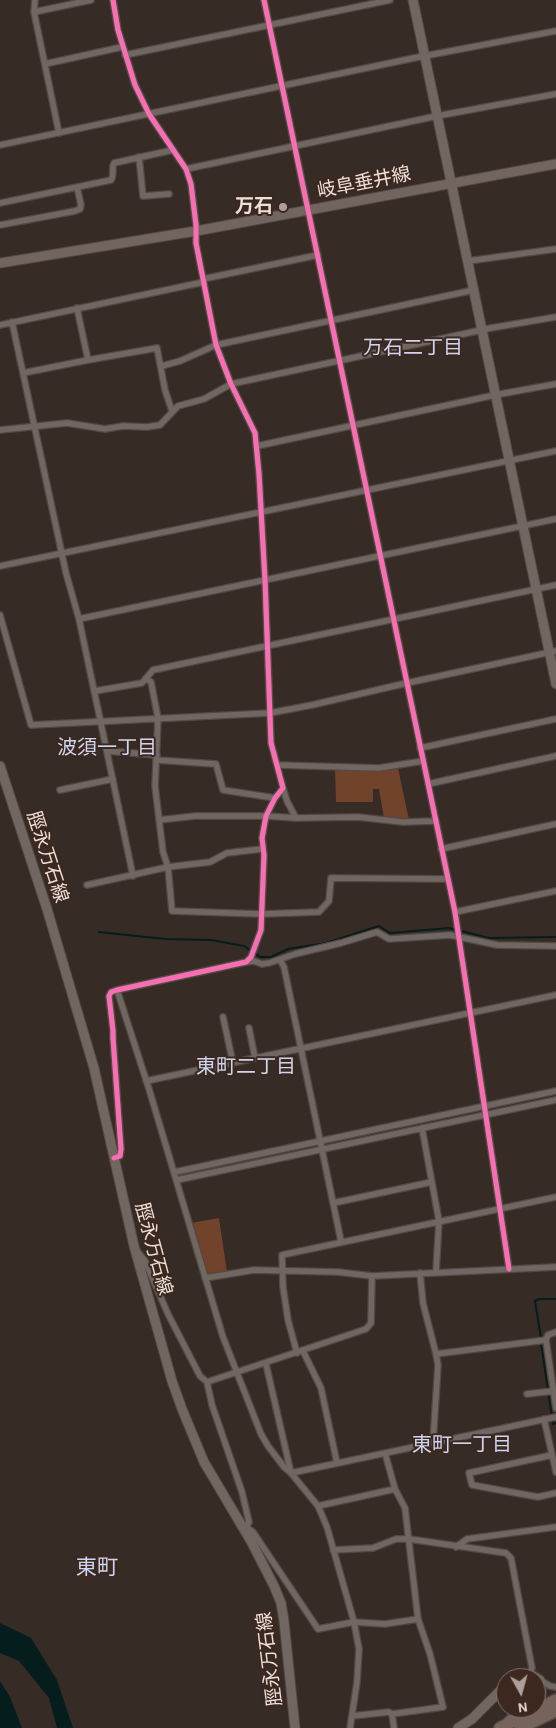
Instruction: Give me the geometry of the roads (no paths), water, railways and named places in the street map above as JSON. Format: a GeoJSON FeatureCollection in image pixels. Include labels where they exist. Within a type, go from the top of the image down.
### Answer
{"type":"FeatureCollection","features":[{"type":"Feature","properties":{"kind":"highway"},"geometry":{"type":"LineString","coordinates":[[499,1728],[556,1700]]}},
{"type":"Feature","properties":{"kind":"highway"},"geometry":{"type":"LineString","coordinates":[[520,1728],[556,1711]]}},
{"type":"Feature","properties":{"kind":"main road"},"geometry":{"type":"LineString","coordinates":[[413,0],[536,589],[552,652],[556,684]]}},
{"type":"Feature","properties":{"kind":"main road","name":"岐阜垂井線"},"geometry":{"type":"LineString","coordinates":[[0,263],[196,231],[556,164]]}},
{"type":"Feature","properties":{"kind":"main road","name":"脛永万石線"},"geometry":{"type":"LineString","coordinates":[[0,766],[47,909],[94,1068],[134,1246],[172,1381],[204,1462],[245,1528],[281,1603],[295,1728]]}},
{"type":"Feature","properties":{"kind":"main road"},"geometry":{"type":"LineString","coordinates":[[458,1728],[472,1718],[496,1695]]}},
{"type":"Feature","properties":{"kind":"street"},"geometry":{"type":"LineString","coordinates":[[35,0],[34,12],[59,133]]}},
{"type":"Feature","properties":{"kind":"street"},"geometry":{"type":"LineString","coordinates":[[34,12],[91,0]]}},
{"type":"Feature","properties":{"kind":"street"},"geometry":{"type":"LineString","coordinates":[[113,0],[122,47],[135,85],[149,114],[186,169],[193,191],[196,243],[216,345],[231,384],[255,433],[265,580],[271,743],[287,801],[296,818]]}},
{"type":"Feature","properties":{"kind":"street"},"geometry":{"type":"LineString","coordinates":[[264,0],[455,912],[509,1269]]}},
{"type":"Feature","properties":{"kind":"street"},"geometry":{"type":"LineString","coordinates":[[125,55],[390,0]]}},
{"type":"Feature","properties":{"kind":"street"},"geometry":{"type":"LineString","coordinates":[[0,145],[425,56],[556,32]]}},
{"type":"Feature","properties":{"kind":"street"},"geometry":{"type":"LineString","coordinates":[[45,64],[122,47]]}},
{"type":"Feature","properties":{"kind":"street"},"geometry":{"type":"LineString","coordinates":[[186,169],[437,116],[556,94]]}},
{"type":"Feature","properties":{"kind":"street"},"geometry":{"type":"LineString","coordinates":[[0,203],[111,180],[114,163],[173,150]]}},
{"type":"Feature","properties":{"kind":"street"},"geometry":{"type":"LineString","coordinates":[[139,157],[143,196],[169,194]]}},
{"type":"Feature","properties":{"kind":"street"},"geometry":{"type":"LineString","coordinates":[[0,225],[80,209],[81,205],[77,187]]}},
{"type":"Feature","properties":{"kind":"street"},"geometry":{"type":"LineString","coordinates":[[468,261],[556,249]]}},
{"type":"Feature","properties":{"kind":"street"},"geometry":{"type":"LineString","coordinates":[[0,325],[318,254]]}},
{"type":"Feature","properties":{"kind":"street"},"geometry":{"type":"LineString","coordinates":[[162,366],[180,361],[216,345],[474,290]]}},
{"type":"Feature","properties":{"kind":"street"},"geometry":{"type":"LineString","coordinates":[[77,308],[88,360]]}},
{"type":"Feature","properties":{"kind":"street"},"geometry":{"type":"LineString","coordinates":[[0,430],[67,423],[105,429],[123,426],[147,427],[160,425],[178,406],[204,399],[231,384],[482,330],[556,317]]}},
{"type":"Feature","properties":{"kind":"street"},"geometry":{"type":"LineString","coordinates":[[12,322],[62,553],[79,619],[133,876]]}},
{"type":"Feature","properties":{"kind":"street"},"geometry":{"type":"LineString","coordinates":[[23,373],[158,348],[165,390],[172,411]]}},
{"type":"Feature","properties":{"kind":"street"},"geometry":{"type":"LineString","coordinates":[[257,446],[556,384]]}},
{"type":"Feature","properties":{"kind":"street"},"geometry":{"type":"LineString","coordinates":[[0,566],[556,451]]}},
{"type":"Feature","properties":{"kind":"street"},"geometry":{"type":"LineString","coordinates":[[79,619],[556,519]]}},
{"type":"Feature","properties":{"kind":"street"},"geometry":{"type":"LineString","coordinates":[[94,691],[142,683],[153,670],[556,585]]}},
{"type":"Feature","properties":{"kind":"street"},"geometry":{"type":"LineString","coordinates":[[0,615],[31,725],[270,713],[552,652]]}},
{"type":"Feature","properties":{"kind":"street"},"geometry":{"type":"LineString","coordinates":[[146,678],[150,682],[158,718],[154,786],[163,852],[168,868],[172,912],[261,914],[319,912],[329,901],[331,878],[448,879]]}},
{"type":"Feature","properties":{"kind":"street"},"geometry":{"type":"LineString","coordinates":[[420,748],[556,719]]}},
{"type":"Feature","properties":{"kind":"street"},"geometry":{"type":"LineString","coordinates":[[107,751],[216,764],[223,790],[275,798]]}},
{"type":"Feature","properties":{"kind":"street"},"geometry":{"type":"LineString","coordinates":[[428,784],[556,756]]}},
{"type":"Feature","properties":{"kind":"street"},"geometry":{"type":"LineString","coordinates":[[277,765],[379,768],[423,761]]}},
{"type":"Feature","properties":{"kind":"street"},"geometry":{"type":"LineString","coordinates":[[60,790],[113,779]]}},
{"type":"Feature","properties":{"kind":"street"},"geometry":{"type":"LineString","coordinates":[[246,962],[251,957],[261,930],[264,855],[262,838],[266,816],[275,798],[283,788]]}},
{"type":"Feature","properties":{"kind":"street"},"geometry":{"type":"LineString","coordinates":[[159,820],[195,816],[266,816],[296,818],[358,817],[403,822],[435,821]]}},
{"type":"Feature","properties":{"kind":"street"},"geometry":{"type":"LineString","coordinates":[[441,849],[556,824]]}},
{"type":"Feature","properties":{"kind":"street"},"geometry":{"type":"LineString","coordinates":[[86,885],[168,868],[210,862],[227,853],[262,849]]}},
{"type":"Feature","properties":{"kind":"street"},"geometry":{"type":"LineString","coordinates":[[455,912],[556,891]]}},
{"type":"Feature","properties":{"kind":"street"},"geometry":{"type":"LineString","coordinates":[[114,1158],[120,1156],[121,1149],[114,1031],[109,996],[111,992],[246,962],[269,963],[377,932],[389,939],[450,935],[497,945],[556,946]]}},
{"type":"Feature","properties":{"kind":"street"},"geometry":{"type":"LineString","coordinates":[[280,960],[284,967],[341,1242]]}},
{"type":"Feature","properties":{"kind":"street"},"geometry":{"type":"LineString","coordinates":[[117,990],[177,1180],[223,1337],[237,1373],[268,1446],[318,1506],[327,1527],[354,1622],[359,1649],[358,1682],[350,1728]]}},
{"type":"Feature","properties":{"kind":"street"},"geometry":{"type":"LineString","coordinates":[[146,1081],[556,995]]}},
{"type":"Feature","properties":{"kind":"street"},"geometry":{"type":"LineString","coordinates":[[223,1017],[233,1063]]}},
{"type":"Feature","properties":{"kind":"street"},"geometry":{"type":"LineString","coordinates":[[249,1028],[255,1058]]}},
{"type":"Feature","properties":{"kind":"street"},"geometry":{"type":"LineString","coordinates":[[174,1172],[556,1091]]}},
{"type":"Feature","properties":{"kind":"street"},"geometry":{"type":"LineString","coordinates":[[177,1180],[556,1100]]}},
{"type":"Feature","properties":{"kind":"street"},"geometry":{"type":"LineString","coordinates":[[422,1128],[439,1221],[436,1272]]}},
{"type":"Feature","properties":{"kind":"street"},"geometry":{"type":"LineString","coordinates":[[333,1203],[432,1182]]}},
{"type":"Feature","properties":{"kind":"street"},"geometry":{"type":"LineString","coordinates":[[337,1463],[320,1388],[300,1352],[288,1320],[282,1287],[284,1270],[282,1255],[556,1197]]}},
{"type":"Feature","properties":{"kind":"street"},"geometry":{"type":"LineString","coordinates":[[134,1246],[146,1261],[168,1314],[200,1376],[207,1382],[215,1414],[242,1492],[249,1522],[245,1528],[253,1532],[318,1628],[354,1622],[386,1624],[418,1619]]}},
{"type":"Feature","properties":{"kind":"street"},"geometry":{"type":"LineString","coordinates":[[205,1278],[254,1270],[338,1272],[372,1276],[556,1267]]}},
{"type":"Feature","properties":{"kind":"street"},"geometry":{"type":"LineString","coordinates":[[420,1273],[423,1303],[438,1365],[433,1443]]}},
{"type":"Feature","properties":{"kind":"street"},"geometry":{"type":"LineString","coordinates":[[207,1382],[266,1364],[366,1329],[371,1323],[372,1276]]}},
{"type":"Feature","properties":{"kind":"street"},"geometry":{"type":"LineString","coordinates":[[556,1332],[548,1335],[546,1340],[556,1408]]}},
{"type":"Feature","properties":{"kind":"street"},"geometry":{"type":"LineString","coordinates":[[436,1354],[546,1340]]}},
{"type":"Feature","properties":{"kind":"street"},"geometry":{"type":"LineString","coordinates":[[266,1364],[291,1473]]}},
{"type":"Feature","properties":{"kind":"street"},"geometry":{"type":"LineString","coordinates":[[527,1394],[554,1391]]}},
{"type":"Feature","properties":{"kind":"street"},"geometry":{"type":"LineString","coordinates":[[291,1473],[556,1417]]}},
{"type":"Feature","properties":{"kind":"street"},"geometry":{"type":"LineString","coordinates":[[544,1419],[556,1472]]}},
{"type":"Feature","properties":{"kind":"street"},"geometry":{"type":"LineString","coordinates":[[352,1716],[389,1712],[392,1714],[443,1707],[430,1654],[418,1619],[405,1508],[395,1489],[385,1453]]}},
{"type":"Feature","properties":{"kind":"street"},"geometry":{"type":"LineString","coordinates":[[552,1455],[469,1473],[472,1485],[538,1497],[556,1493]]}},
{"type":"Feature","properties":{"kind":"street"},"geometry":{"type":"LineString","coordinates":[[318,1506],[395,1489]]}},
{"type":"Feature","properties":{"kind":"street"},"geometry":{"type":"LineString","coordinates":[[456,1547],[467,1538],[556,1527]]}},
{"type":"Feature","properties":{"kind":"street"},"geometry":{"type":"LineString","coordinates":[[333,1550],[373,1548],[396,1539],[409,1539],[506,1553],[511,1558],[532,1668]]}},
{"type":"Feature","properties":{"kind":"street"},"geometry":{"type":"LineString","coordinates":[[392,1714],[394,1728]]}},
{"type":"Feature","properties":{"kind":"street"},"geometry":{"type":"LineString","coordinates":[[499,1728],[510,1718]]}},
{"type":"Feature","properties":{"kind":"street"},"geometry":{"type":"LineString","coordinates":[[532,1728],[548,1720],[556,1719]]}},
{"type":"Feature","properties":{"kind":"water"},"geometry":{"type":"Polygon","coordinates":[[[0,1623],[31,1638],[57,1680],[73,1728],[57,1728],[49,1698],[19,1661],[0,1653],[0,1623]]]}},
{"type":"Feature","properties":{"kind":"water"},"geometry":{"type":"Polygon","coordinates":[[[0,1681],[10,1697],[22,1728],[0,1728],[0,1681]]]}},
{"type":"Feature","properties":{"kind":"waterway"},"geometry":{"type":"LineString","coordinates":[[99,932],[165,939],[211,940],[244,946],[260,957],[271,957],[288,949],[326,943],[379,926],[390,933],[449,928],[489,938],[556,937]]}},
{"type":"Feature","properties":{"kind":"waterway"},"geometry":{"type":"LineString","coordinates":[[541,1338],[535,1301],[539,1299],[556,1299]]}},
{"type":"Feature","properties":{"kind":"waterway"},"geometry":{"type":"LineString","coordinates":[[541,1343],[553,1424],[556,1423]]}},
{"type":"Feature","properties":{"kind":"place","name":"万石"},"geometry":{"type":"Point","coordinates":[283,207]}},
{"type":"Feature","properties":{"kind":"district","name":"万石二丁目"},"geometry":{"type":"Point","coordinates":[413,348]}},
{"type":"Feature","properties":{"kind":"district","name":"波須一丁目"},"geometry":{"type":"Point","coordinates":[107,748]}},
{"type":"Feature","properties":{"kind":"district","name":"東町二丁目"},"geometry":{"type":"Point","coordinates":[246,1067]}},
{"type":"Feature","properties":{"kind":"district","name":"東町一丁目"},"geometry":{"type":"Point","coordinates":[462,1445]}},
{"type":"Feature","properties":{"kind":"district","name":"東町"},"geometry":{"type":"Point","coordinates":[97,1568]}}]}
